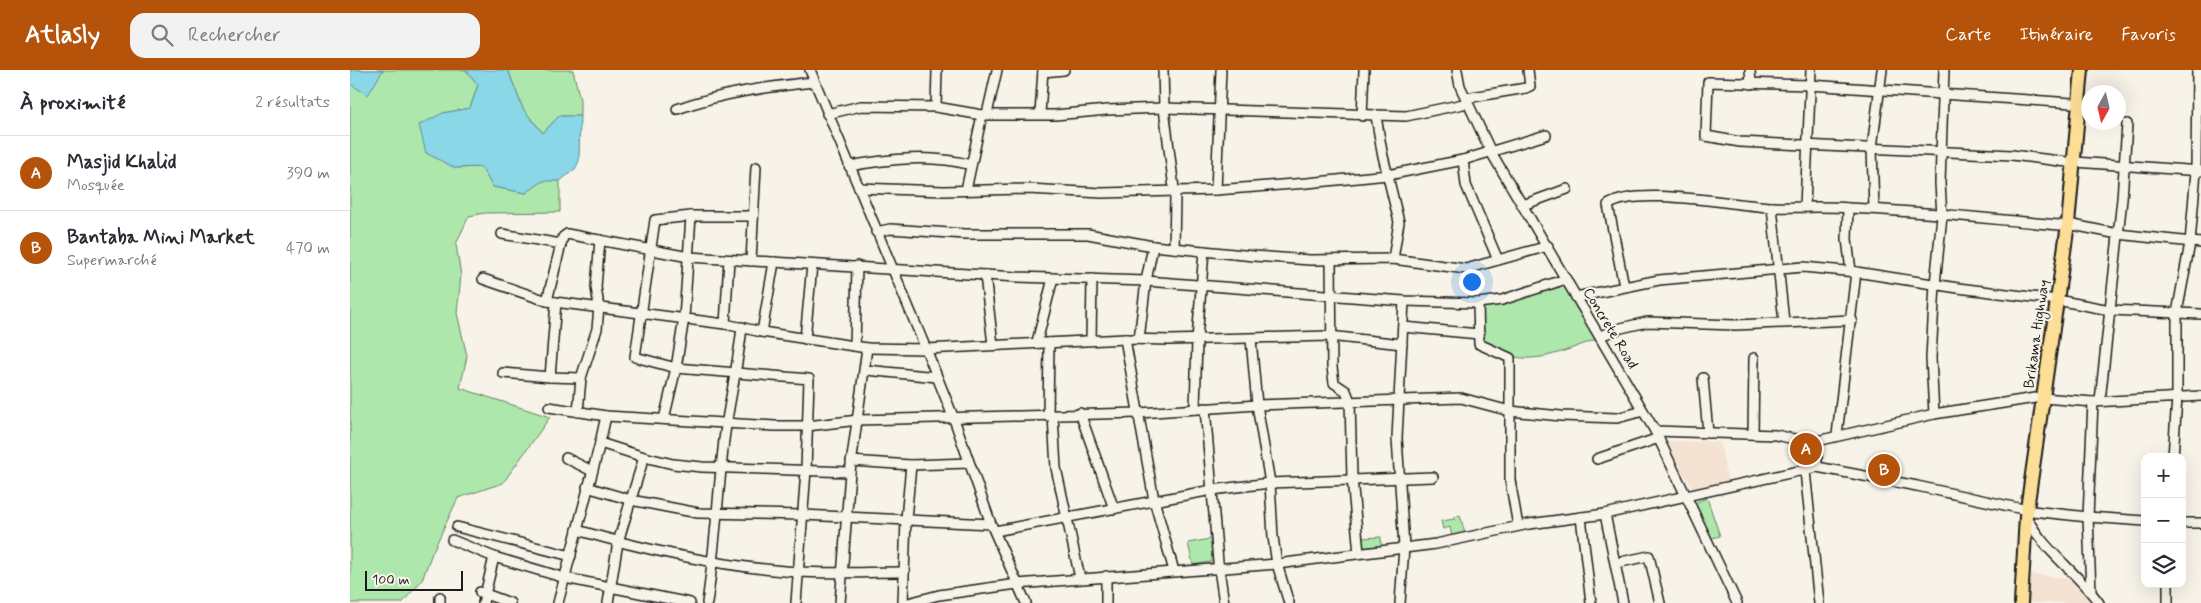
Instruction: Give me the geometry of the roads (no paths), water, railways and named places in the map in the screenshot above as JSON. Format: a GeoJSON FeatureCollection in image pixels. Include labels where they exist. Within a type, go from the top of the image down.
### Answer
{"type":"FeatureCollection","features":[{"type":"Feature","properties":{"kind":"highway","name":"Brikama Highway"},"geometry":{"type":"LineString","coordinates":[[2071,162],[2074,70]]}},
{"type":"Feature","properties":{"kind":"highway","name":"Brikama Highway"},"geometry":{"type":"LineString","coordinates":[[2015,603],[2024,510],[2064,224],[2082,70]]}},
{"type":"Feature","properties":{"kind":"highway","name":"Brikama Highway"},"geometry":{"type":"LineString","coordinates":[[2021,603],[2024,510]]}},
{"type":"Feature","properties":{"kind":"street"},"geometry":{"type":"LineString","coordinates":[[810,70],[926,349],[954,419],[993,528],[1026,603]]}},
{"type":"Feature","properties":{"kind":"street"},"geometry":{"type":"LineString","coordinates":[[936,107],[937,70]]}},
{"type":"Feature","properties":{"kind":"street"},"geometry":{"type":"LineString","coordinates":[[966,190],[996,70]]}},
{"type":"Feature","properties":{"kind":"street"},"geometry":{"type":"LineString","coordinates":[[1040,114],[1043,71],[1064,70]]}},
{"type":"Feature","properties":{"kind":"street"},"geometry":{"type":"LineString","coordinates":[[1163,70],[1164,108],[1174,190],[1174,248]]}},
{"type":"Feature","properties":{"kind":"street"},"geometry":{"type":"LineString","coordinates":[[1216,190],[1220,70]]}},
{"type":"Feature","properties":{"kind":"street"},"geometry":{"type":"LineString","coordinates":[[1362,116],[1364,70]]}},
{"type":"Feature","properties":{"kind":"street","name":"Concrete Road"},"geometry":{"type":"LineString","coordinates":[[1457,70],[1460,86],[1491,152],[1657,434],[1737,603]]}},
{"type":"Feature","properties":{"kind":"street"},"geometry":{"type":"LineString","coordinates":[[827,114],[861,106],[936,107],[984,114],[1040,114],[1164,108],[1406,116],[1467,100],[1526,88],[1530,86],[1528,70]]}},
{"type":"Feature","properties":{"kind":"street"},"geometry":{"type":"LineString","coordinates":[[1750,70],[1751,84]]}},
{"type":"Feature","properties":{"kind":"street"},"geometry":{"type":"LineString","coordinates":[[1805,206],[1811,70]]}},
{"type":"Feature","properties":{"kind":"street"},"geometry":{"type":"LineString","coordinates":[[1874,209],[1872,148],[1882,70]]}},
{"type":"Feature","properties":{"kind":"street"},"geometry":{"type":"LineString","coordinates":[[1934,414],[1931,358],[1935,284],[1942,216],[1941,152],[1944,70]]}},
{"type":"Feature","properties":{"kind":"street"},"geometry":{"type":"LineString","coordinates":[[2173,453],[2177,397],[2176,312],[2190,243],[2199,171],[2197,70],[2201,70]]}},
{"type":"Feature","properties":{"kind":"street"},"geometry":{"type":"LineString","coordinates":[[676,109],[713,97],[758,88],[814,82]]}},
{"type":"Feature","properties":{"kind":"street"},"geometry":{"type":"LineString","coordinates":[[2072,103],[1810,85],[1708,82],[1706,136],[1740,142],[2012,155],[2071,162],[2199,171]]}},
{"type":"Feature","properties":{"kind":"street"},"geometry":{"type":"LineString","coordinates":[[1376,116],[1400,222],[1393,260]]}},
{"type":"Feature","properties":{"kind":"street"},"geometry":{"type":"LineString","coordinates":[[2091,591],[2088,517],[2096,401],[2110,310],[2127,124]]}},
{"type":"Feature","properties":{"kind":"street"},"geometry":{"type":"LineString","coordinates":[[859,188],[1028,189],[1102,193],[1216,190],[1388,175],[1463,160],[1546,135]]}},
{"type":"Feature","properties":{"kind":"street"},"geometry":{"type":"LineString","coordinates":[[849,166],[886,160],[932,159],[971,165]]}},
{"type":"Feature","properties":{"kind":"street"},"geometry":{"type":"LineString","coordinates":[[1463,160],[1466,185],[1498,260]]}},
{"type":"Feature","properties":{"kind":"street"},"geometry":{"type":"LineString","coordinates":[[751,261],[756,167]]}},
{"type":"Feature","properties":{"kind":"street"},"geometry":{"type":"LineString","coordinates":[[1523,205],[1567,188]]}},
{"type":"Feature","properties":{"kind":"street"},"geometry":{"type":"LineString","coordinates":[[1624,286],[1608,205],[1650,198],[1704,199],[1772,207],[1805,206],[1874,209],[1942,216],[2064,224],[2118,234],[2201,243]]}},
{"type":"Feature","properties":{"kind":"street"},"geometry":{"type":"LineString","coordinates":[[1772,207],[1784,322]]}},
{"type":"Feature","properties":{"kind":"street"},"geometry":{"type":"LineString","coordinates":[[1837,434],[1852,320],[1853,272],[1847,239],[1848,208]]}},
{"type":"Feature","properties":{"kind":"street"},"geometry":{"type":"LineString","coordinates":[[753,216],[691,216],[656,220],[635,357],[676,368],[809,379],[804,514],[796,603]]}},
{"type":"Feature","properties":{"kind":"street"},"geometry":{"type":"LineString","coordinates":[[664,419],[676,368],[684,318],[691,216]]}},
{"type":"Feature","properties":{"kind":"street"},"geometry":{"type":"LineString","coordinates":[[876,232],[890,229],[974,234],[1088,234],[1153,246],[1204,251],[1310,260],[1393,260],[1466,269],[1548,246]]}},
{"type":"Feature","properties":{"kind":"street"},"geometry":{"type":"LineString","coordinates":[[502,234],[561,244]]}},
{"type":"Feature","properties":{"kind":"street"},"geometry":{"type":"LineString","coordinates":[[550,377],[552,301],[561,244],[563,237],[567,234],[651,252],[689,257],[1053,278],[1146,281],[1202,287],[1404,301],[1478,303],[1502,300],[1566,279]]}},
{"type":"Feature","properties":{"kind":"street"},"geometry":{"type":"LineString","coordinates":[[578,412],[581,378],[597,329],[599,307],[596,287],[600,240]]}},
{"type":"Feature","properties":{"kind":"street"},"geometry":{"type":"LineString","coordinates":[[1139,339],[1146,281],[1153,246]]}},
{"type":"Feature","properties":{"kind":"street"},"geometry":{"type":"LineString","coordinates":[[1195,409],[1197,340],[1204,251]]}},
{"type":"Feature","properties":{"kind":"street"},"geometry":{"type":"LineString","coordinates":[[725,324],[728,260]]}},
{"type":"Feature","properties":{"kind":"street"},"geometry":{"type":"LineString","coordinates":[[1331,260],[1332,367],[1334,383],[1346,392],[1350,401],[1352,478],[1359,552]]}},
{"type":"Feature","properties":{"kind":"street"},"geometry":{"type":"LineString","coordinates":[[762,332],[774,262]]}},
{"type":"Feature","properties":{"kind":"street"},"geometry":{"type":"LineString","coordinates":[[805,338],[812,265]]}},
{"type":"Feature","properties":{"kind":"street"},"geometry":{"type":"LineString","coordinates":[[855,346],[857,266]]}},
{"type":"Feature","properties":{"kind":"street"},"geometry":{"type":"LineString","coordinates":[[1576,296],[1659,280],[1802,267],[2053,299],[2110,310],[2201,314]]}},
{"type":"Feature","properties":{"kind":"street"},"geometry":{"type":"LineString","coordinates":[[985,274],[994,345]]}},
{"type":"Feature","properties":{"kind":"street"},"geometry":{"type":"LineString","coordinates":[[1037,342],[1053,278]]}},
{"type":"Feature","properties":{"kind":"street"},"geometry":{"type":"LineString","coordinates":[[483,279],[552,301],[725,324],[762,332],[868,348],[926,349],[1091,340],[1197,340],[1333,336],[1402,344]]}},
{"type":"Feature","properties":{"kind":"street"},"geometry":{"type":"LineString","coordinates":[[1091,340],[1092,279]]}},
{"type":"Feature","properties":{"kind":"street"},"geometry":{"type":"LineString","coordinates":[[1400,603],[1404,547],[1398,438],[1404,301]]}},
{"type":"Feature","properties":{"kind":"street"},"geometry":{"type":"LineString","coordinates":[[1478,303],[1480,344],[1510,358],[1510,480],[1518,526]]}},
{"type":"Feature","properties":{"kind":"street"},"geometry":{"type":"LineString","coordinates":[[1600,336],[1621,328],[1646,322],[1736,325],[1852,320]]}},
{"type":"Feature","properties":{"kind":"street"},"geometry":{"type":"LineString","coordinates":[[707,603],[713,562],[721,468],[742,327]]}},
{"type":"Feature","properties":{"kind":"street"},"geometry":{"type":"LineString","coordinates":[[1403,328],[1479,334]]}},
{"type":"Feature","properties":{"kind":"street"},"geometry":{"type":"LineString","coordinates":[[1125,339],[1154,500],[1174,571]]}},
{"type":"Feature","properties":{"kind":"street"},"geometry":{"type":"LineString","coordinates":[[1252,339],[1257,405],[1270,483],[1277,564],[1289,603]]}},
{"type":"Feature","properties":{"kind":"street"},"geometry":{"type":"LineString","coordinates":[[1049,343],[1050,416],[1056,468],[1080,578]]}},
{"type":"Feature","properties":{"kind":"street"},"geometry":{"type":"LineString","coordinates":[[840,603],[851,461],[868,348]]}},
{"type":"Feature","properties":{"kind":"street"},"geometry":{"type":"LineString","coordinates":[[1753,434],[1754,358]]}},
{"type":"Feature","properties":{"kind":"street"},"geometry":{"type":"LineString","coordinates":[[866,370],[937,378]]}},
{"type":"Feature","properties":{"kind":"street"},"geometry":{"type":"LineString","coordinates":[[503,372],[581,378]]}},
{"type":"Feature","properties":{"kind":"street"},"geometry":{"type":"LineString","coordinates":[[1703,378],[1708,433]]}},
{"type":"Feature","properties":{"kind":"street"},"geometry":{"type":"LineString","coordinates":[[1598,459],[1657,434],[1753,434],[1817,440],[1837,434],[1869,430],[1934,414],[2039,398],[2096,401],[2201,396]]}},
{"type":"Feature","properties":{"kind":"street"},"geometry":{"type":"LineString","coordinates":[[549,407],[606,416],[807,426],[858,420],[1139,413],[1257,405],[1400,399],[1460,398],[1510,411],[1617,418],[1644,411]]}},
{"type":"Feature","properties":{"kind":"street"},"geometry":{"type":"LineString","coordinates":[[1205,408],[1224,603]]}},
{"type":"Feature","properties":{"kind":"street"},"geometry":{"type":"LineString","coordinates":[[1080,413],[1114,509]]}},
{"type":"Feature","properties":{"kind":"street"},"geometry":{"type":"LineString","coordinates":[[558,603],[606,416]]}},
{"type":"Feature","properties":{"kind":"street"},"geometry":{"type":"LineString","coordinates":[[1817,440],[1817,468]]}},
{"type":"Feature","properties":{"kind":"street"},"geometry":{"type":"LineString","coordinates":[[600,443],[644,458],[673,464],[721,468],[850,472]]}},
{"type":"Feature","properties":{"kind":"street"},"geometry":{"type":"LineString","coordinates":[[566,458],[592,471]]}},
{"type":"Feature","properties":{"kind":"street"},"geometry":{"type":"LineString","coordinates":[[608,603],[618,542],[644,458]]}},
{"type":"Feature","properties":{"kind":"street"},"geometry":{"type":"LineString","coordinates":[[851,461],[911,465],[969,463]]}},
{"type":"Feature","properties":{"kind":"street"},"geometry":{"type":"LineString","coordinates":[[903,603],[906,519],[911,465]]}},
{"type":"Feature","properties":{"kind":"street"},"geometry":{"type":"LineString","coordinates":[[908,603],[939,595],[1017,584],[1277,564],[1359,552],[1436,544],[1518,526],[1605,514],[1817,468],[2024,510],[2141,521]]}},
{"type":"Feature","properties":{"kind":"street"},"geometry":{"type":"LineString","coordinates":[[1805,471],[1819,603]]}},
{"type":"Feature","properties":{"kind":"street"},"geometry":{"type":"LineString","coordinates":[[588,488],[631,500],[698,513],[804,514],[906,519],[993,528],[1066,519],[1154,500],[1270,483],[1352,478],[1434,477]]}},
{"type":"Feature","properties":{"kind":"street"},"geometry":{"type":"LineString","coordinates":[[2024,510],[2036,534],[2091,591],[2100,603]]}},
{"type":"Feature","properties":{"kind":"street"},"geometry":{"type":"LineString","coordinates":[[1605,514],[1623,603]]}},
{"type":"Feature","properties":{"kind":"street"},"geometry":{"type":"LineString","coordinates":[[1581,516],[1591,603]]}},
{"type":"Feature","properties":{"kind":"street"},"geometry":{"type":"LineString","coordinates":[[2186,523],[2201,523]]}},
{"type":"Feature","properties":{"kind":"street"},"geometry":{"type":"LineString","coordinates":[[457,527],[571,556]]}},
{"type":"Feature","properties":{"kind":"street"},"geometry":{"type":"LineString","coordinates":[[577,530],[618,542],[713,562],[798,572],[904,572]]}},
{"type":"Feature","properties":{"kind":"street"},"geometry":{"type":"LineString","coordinates":[[452,540],[494,556],[565,578],[690,603]]}},
{"type":"Feature","properties":{"kind":"street"},"geometry":{"type":"LineString","coordinates":[[494,556],[483,596],[510,603]]}},
{"type":"Feature","properties":{"kind":"street"},"geometry":{"type":"LineString","coordinates":[[1616,563],[1649,556],[1660,603]]}},
{"type":"Feature","properties":{"kind":"street"},"geometry":{"type":"LineString","coordinates":[[1106,576],[1106,603]]}},
{"type":"Feature","properties":{"kind":"street"},"geometry":{"type":"LineString","coordinates":[[2168,588],[2168,603]]}},
{"type":"Feature","properties":{"kind":"water"},"geometry":{"type":"Polygon","coordinates":[[[350,70],[383,70],[368,95],[350,84],[350,70]]]}},
{"type":"Feature","properties":{"kind":"water"},"geometry":{"type":"Polygon","coordinates":[[[466,70],[508,70],[523,109],[543,133],[559,116],[580,116],[579,161],[575,169],[560,181],[543,181],[526,193],[493,187],[481,167],[455,168],[426,153],[419,125],[443,113],[470,108],[478,85],[466,70]]]}},
{"type":"Feature","properties":{"kind":"place","name":"Masjid Khalid"},"geometry":{"type":"Point","coordinates":[1806,449]}},
{"type":"Feature","properties":{"kind":"place","name":"Bantaba Mini Market"},"geometry":{"type":"Point","coordinates":[1884,470]}}]}
